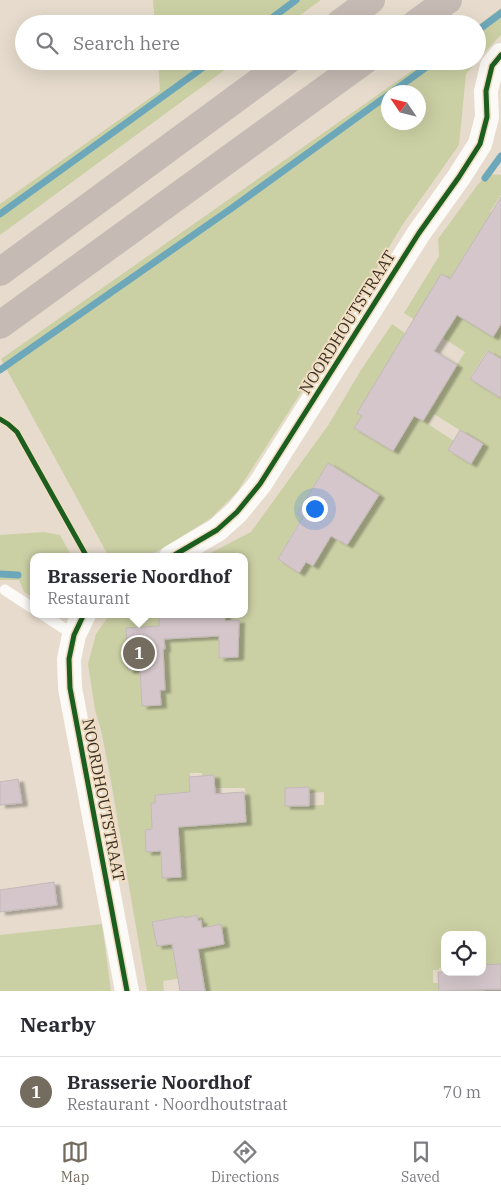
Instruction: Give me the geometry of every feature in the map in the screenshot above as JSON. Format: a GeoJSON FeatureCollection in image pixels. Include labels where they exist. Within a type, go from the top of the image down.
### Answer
{"type":"FeatureCollection","features":[{"type":"Feature","properties":{"kind":"highway"},"geometry":{"type":"LineString","coordinates":[[351,15],[371,0]]}},
{"type":"Feature","properties":{"kind":"highway"},"geometry":{"type":"LineString","coordinates":[[427,15],[448,0]]}},
{"type":"Feature","properties":{"kind":"highway"},"geometry":{"type":"LineString","coordinates":[[0,272],[275,70]]}},
{"type":"Feature","properties":{"kind":"highway"},"geometry":{"type":"LineString","coordinates":[[0,325],[352,70]]}},
{"type":"Feature","properties":{"kind":"street","name":"NOORDHOUTSTRAAT"},"geometry":{"type":"LineString","coordinates":[[178,553],[216,530],[237,512],[260,484],[419,233],[480,144],[487,117],[486,91],[497,61]]}},
{"type":"Feature","properties":{"kind":"street","name":"NOORDHOUTSTRAAT"},"geometry":{"type":"LineString","coordinates":[[79,625],[69,659],[70,688],[127,991]]}},
{"type":"Feature","properties":{"kind":"lane"},"geometry":{"type":"LineString","coordinates":[[5,590],[30,606]]}},
{"type":"Feature","properties":{"kind":"lane"},"geometry":{"type":"LineString","coordinates":[[55,618],[79,625]]}},
{"type":"Feature","properties":{"kind":"green space"},"geometry":{"type":"Polygon","coordinates":[[[153,0],[321,0],[300,15],[154,15],[153,0]]]}},
{"type":"Feature","properties":{"kind":"green space"},"geometry":{"type":"Polygon","coordinates":[[[501,8],[501,35],[486,51],[486,19],[501,8]]]}},
{"type":"Feature","properties":{"kind":"green space"},"geometry":{"type":"Polygon","coordinates":[[[159,70],[225,70],[0,235],[0,204],[160,91],[159,70]]]}},
{"type":"Feature","properties":{"kind":"green space"},"geometry":{"type":"Polygon","coordinates":[[[413,70],[469,70],[466,74],[459,145],[401,227],[333,343],[237,492],[211,518],[154,553],[107,553],[1,359],[381,93],[381,130],[426,130],[426,85],[392,85],[413,70]]]}},
{"type":"Feature","properties":{"kind":"green space"},"geometry":{"type":"Polygon","coordinates":[[[489,174],[501,175],[501,195],[490,212],[497,217],[480,231],[464,256],[501,279],[501,359],[487,351],[470,378],[497,396],[501,391],[501,964],[486,965],[486,931],[441,931],[441,968],[439,970],[433,970],[433,983],[439,983],[439,991],[205,991],[202,975],[163,981],[164,991],[147,991],[110,776],[95,710],[88,664],[96,634],[107,618],[159,618],[159,626],[126,628],[128,669],[140,669],[142,706],[161,705],[160,690],[165,690],[162,649],[165,649],[164,639],[189,638],[219,618],[248,618],[248,553],[211,553],[251,532],[329,424],[361,370],[392,324],[405,333],[385,367],[423,391],[444,386],[465,352],[404,313],[439,256],[438,239],[479,183],[489,174]],[[357,413],[362,416],[355,428],[393,451],[405,431],[357,413]],[[434,414],[428,424],[454,441],[449,451],[471,464],[482,444],[434,414]],[[328,463],[316,482],[325,487],[308,495],[297,514],[303,517],[288,541],[294,545],[284,548],[278,559],[299,573],[306,562],[331,536],[340,541],[328,463]],[[190,773],[190,792],[155,795],[155,803],[151,803],[152,829],[145,830],[146,852],[161,851],[162,878],[177,824],[246,822],[245,788],[215,788],[214,775],[202,776],[202,773],[190,773]],[[309,787],[285,788],[285,806],[324,805],[324,792],[309,793],[309,787]],[[197,915],[153,922],[157,946],[172,944],[224,944],[221,925],[199,929],[199,926],[202,925],[201,920],[198,921],[197,915]]]}},
{"type":"Feature","properties":{"kind":"green space"},"geometry":{"type":"Polygon","coordinates":[[[44,532],[60,535],[70,553],[30,553],[30,596],[24,592],[19,580],[0,580],[0,535],[44,532]]]}},
{"type":"Feature","properties":{"kind":"green space"},"geometry":{"type":"Polygon","coordinates":[[[102,924],[111,991],[0,991],[0,935],[102,924]]]}},
{"type":"Feature","properties":{"kind":"building"},"geometry":{"type":"Polygon","coordinates":[[[501,197],[501,324],[493,337],[457,315],[434,351],[457,365],[423,421],[414,416],[393,451],[354,428],[362,416],[357,413],[441,274],[450,279],[501,197]]]}},
{"type":"Feature","properties":{"kind":"building"},"geometry":{"type":"Polygon","coordinates":[[[488,351],[501,359],[501,398],[470,379],[488,351]]]}},
{"type":"Feature","properties":{"kind":"building"},"geometry":{"type":"Polygon","coordinates":[[[460,430],[483,444],[471,464],[448,450],[460,430]]]}},
{"type":"Feature","properties":{"kind":"building"},"geometry":{"type":"Polygon","coordinates":[[[328,463],[379,495],[347,545],[331,536],[313,566],[306,562],[299,573],[278,559],[303,517],[297,514],[328,463]]]}},
{"type":"Feature","properties":{"kind":"building"},"geometry":{"type":"Polygon","coordinates":[[[159,618],[225,618],[225,621],[239,620],[238,657],[219,658],[219,636],[164,639],[165,690],[160,690],[161,705],[142,706],[140,669],[128,670],[126,628],[159,626],[159,618]]]}},
{"type":"Feature","properties":{"kind":"building"},"geometry":{"type":"Polygon","coordinates":[[[214,775],[215,794],[244,792],[246,822],[178,827],[181,877],[162,878],[161,851],[146,852],[145,830],[152,829],[151,803],[155,803],[155,795],[190,792],[189,777],[214,775]]]}},
{"type":"Feature","properties":{"kind":"building"},"geometry":{"type":"Polygon","coordinates":[[[18,779],[22,803],[0,805],[0,782],[18,779]]]}},
{"type":"Feature","properties":{"kind":"building"},"geometry":{"type":"Polygon","coordinates":[[[309,787],[309,806],[285,806],[285,788],[309,787]]]}},
{"type":"Feature","properties":{"kind":"building"},"geometry":{"type":"Polygon","coordinates":[[[54,882],[57,905],[0,912],[0,890],[54,882]]]}},
{"type":"Feature","properties":{"kind":"building"},"geometry":{"type":"Polygon","coordinates":[[[197,915],[198,921],[201,920],[202,928],[221,924],[224,944],[198,949],[205,991],[180,991],[172,944],[157,946],[152,922],[197,915]]]}},
{"type":"Feature","properties":{"kind":"building"},"geometry":{"type":"Polygon","coordinates":[[[501,964],[501,989],[439,991],[438,972],[441,972],[441,976],[486,976],[486,965],[501,964]]]}},
{"type":"Feature","properties":{"kind":"waterway"},"geometry":{"type":"LineString","coordinates":[[276,15],[296,0]]}},
{"type":"Feature","properties":{"kind":"waterway"},"geometry":{"type":"LineString","coordinates":[[486,24],[501,13]]}},
{"type":"Feature","properties":{"kind":"waterway"},"geometry":{"type":"LineString","coordinates":[[0,214],[200,70]]}},
{"type":"Feature","properties":{"kind":"waterway"},"geometry":{"type":"LineString","coordinates":[[402,85],[423,70]]}},
{"type":"Feature","properties":{"kind":"waterway"},"geometry":{"type":"LineString","coordinates":[[0,370],[232,208],[381,100]]}},
{"type":"Feature","properties":{"kind":"waterway"},"geometry":{"type":"LineString","coordinates":[[485,178],[501,156]]}},
{"type":"Feature","properties":{"kind":"waterway"},"geometry":{"type":"LineString","coordinates":[[0,574],[18,575]]}},
{"type":"Feature","properties":{"kind":"cycle path"},"geometry":{"type":"LineString","coordinates":[[178,553],[217,530],[237,512],[260,484],[419,233],[480,144],[487,117],[486,91],[492,66],[501,55]]}},
{"type":"Feature","properties":{"kind":"cycle path"},"geometry":{"type":"LineString","coordinates":[[0,419],[17,432],[85,553]]}},
{"type":"Feature","properties":{"kind":"cycle path"},"geometry":{"type":"LineString","coordinates":[[82,618],[74,635],[69,659],[70,688],[127,991]]}},
{"type":"Feature","properties":{"kind":"place","name":"Brasserie Noordhof"},"geometry":{"type":"Point","coordinates":[139,653]}}]}
